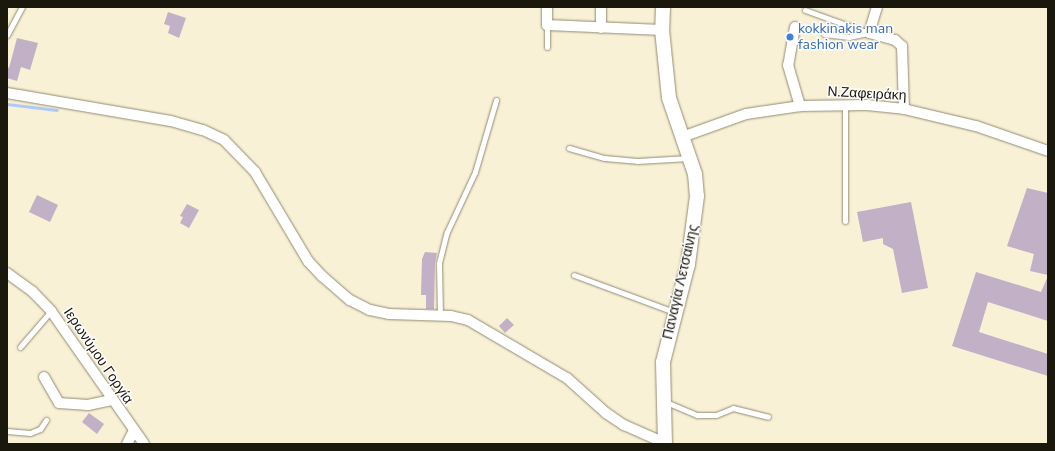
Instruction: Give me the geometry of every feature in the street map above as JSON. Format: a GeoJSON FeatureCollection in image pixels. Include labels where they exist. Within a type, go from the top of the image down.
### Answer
{"type":"FeatureCollection","features":[{"type":"Feature","properties":{"kind":"main road","name":"Παναγία Λετσαίνης"},"geometry":{"type":"LineString","coordinates":[[663,7],[662,30],[669,98],[690,158],[697,187],[696,218],[688,264],[674,312],[663,362],[662,400],[665,443]]}},
{"type":"Feature","properties":{"kind":"street"},"geometry":{"type":"LineString","coordinates":[[547,7],[547,25],[662,30]]}},
{"type":"Feature","properties":{"kind":"street"},"geometry":{"type":"LineString","coordinates":[[601,7],[601,28]]}},
{"type":"Feature","properties":{"kind":"street"},"geometry":{"type":"LineString","coordinates":[[877,7],[869,33],[895,40],[902,46],[904,109]]}},
{"type":"Feature","properties":{"kind":"street"},"geometry":{"type":"LineString","coordinates":[[795,27],[788,65],[800,106]]}},
{"type":"Feature","properties":{"kind":"street"},"geometry":{"type":"LineString","coordinates":[[7,93],[172,122],[219,137],[233,147],[255,172],[308,261],[337,290],[355,302],[376,312],[410,316],[440,316],[468,320],[516,346],[567,378],[606,413],[624,424],[665,443]]}},
{"type":"Feature","properties":{"kind":"street","name":"Ν.Ζαφειράκη"},"geometry":{"type":"LineString","coordinates":[[682,137],[736,117],[800,106],[845,106],[904,109],[976,126],[1048,151]]}},
{"type":"Feature","properties":{"kind":"street","name":"Ιερωνύμου Γοργία"},"geometry":{"type":"LineString","coordinates":[[7,273],[32,291],[51,311],[79,348],[111,400],[133,432],[144,444]]}},
{"type":"Feature","properties":{"kind":"street"},"geometry":{"type":"LineString","coordinates":[[44,377],[59,403],[88,405],[111,400]]}},
{"type":"Feature","properties":{"kind":"street"},"geometry":{"type":"LineString","coordinates":[[127,444],[133,432]]}},
{"type":"Feature","properties":{"kind":"lane"},"geometry":{"type":"LineString","coordinates":[[7,34],[22,7]]}},
{"type":"Feature","properties":{"kind":"lane"},"geometry":{"type":"LineString","coordinates":[[805,10],[869,33]]}},
{"type":"Feature","properties":{"kind":"lane"},"geometry":{"type":"LineString","coordinates":[[547,25],[547,47]]}},
{"type":"Feature","properties":{"kind":"lane"},"geometry":{"type":"LineString","coordinates":[[824,34],[849,37],[869,33]]}},
{"type":"Feature","properties":{"kind":"lane"},"geometry":{"type":"LineString","coordinates":[[440,316],[439,263],[448,232],[475,172],[496,100]]}},
{"type":"Feature","properties":{"kind":"lane"},"geometry":{"type":"LineString","coordinates":[[845,106],[845,221]]}},
{"type":"Feature","properties":{"kind":"lane"},"geometry":{"type":"LineString","coordinates":[[569,148],[604,158],[637,161],[690,158]]}},
{"type":"Feature","properties":{"kind":"lane"},"geometry":{"type":"LineString","coordinates":[[574,275],[674,312]]}},
{"type":"Feature","properties":{"kind":"lane"},"geometry":{"type":"LineString","coordinates":[[20,347],[51,311]]}},
{"type":"Feature","properties":{"kind":"lane"},"geometry":{"type":"LineString","coordinates":[[662,400],[697,415],[716,415],[733,408],[768,417]]}},
{"type":"Feature","properties":{"kind":"lane"},"geometry":{"type":"LineString","coordinates":[[7,431],[30,433],[40,429],[46,420]]}},
{"type":"Feature","properties":{"kind":"building"},"geometry":{"type":"Polygon","coordinates":[[[168,12],[186,18],[179,38],[168,33],[170,26],[164,24],[168,12]]]}},
{"type":"Feature","properties":{"kind":"building"},"geometry":{"type":"Polygon","coordinates":[[[17,38],[38,43],[30,70],[21,67],[17,81],[7,78],[7,67],[9,68],[17,38]]]}},
{"type":"Feature","properties":{"kind":"building"},"geometry":{"type":"Polygon","coordinates":[[[1027,188],[1048,193],[1048,275],[1030,271],[1034,254],[1007,246],[1027,188]]]}},
{"type":"Feature","properties":{"kind":"building"},"geometry":{"type":"Polygon","coordinates":[[[37,195],[58,205],[50,222],[29,212],[37,195]]]}},
{"type":"Feature","properties":{"kind":"building"},"geometry":{"type":"Polygon","coordinates":[[[911,202],[928,288],[902,293],[893,249],[883,244],[883,238],[863,242],[857,212],[911,202]]]}},
{"type":"Feature","properties":{"kind":"building"},"geometry":{"type":"Polygon","coordinates":[[[187,204],[199,210],[189,228],[180,223],[183,217],[180,216],[187,204]]]}},
{"type":"Feature","properties":{"kind":"building"},"geometry":{"type":"Polygon","coordinates":[[[425,252],[437,253],[435,264],[434,309],[426,309],[426,295],[421,295],[422,259],[425,252]]]}},
{"type":"Feature","properties":{"kind":"building"},"geometry":{"type":"Polygon","coordinates":[[[976,272],[1041,292],[1048,276],[1048,321],[988,302],[979,332],[1048,354],[1048,376],[952,346],[976,272]]]}},
{"type":"Feature","properties":{"kind":"building"},"geometry":{"type":"Polygon","coordinates":[[[507,318],[514,325],[505,333],[499,326],[507,318]]]}},
{"type":"Feature","properties":{"kind":"building"},"geometry":{"type":"Polygon","coordinates":[[[89,413],[104,424],[97,434],[82,422],[89,413]]]}},
{"type":"Feature","properties":{"kind":"waterway"},"geometry":{"type":"LineString","coordinates":[[7,104],[57,110]]}},
{"type":"Feature","properties":{"kind":"place","name":"kokkinakis man fashion wear"},"geometry":{"type":"Point","coordinates":[790,37]}}]}
